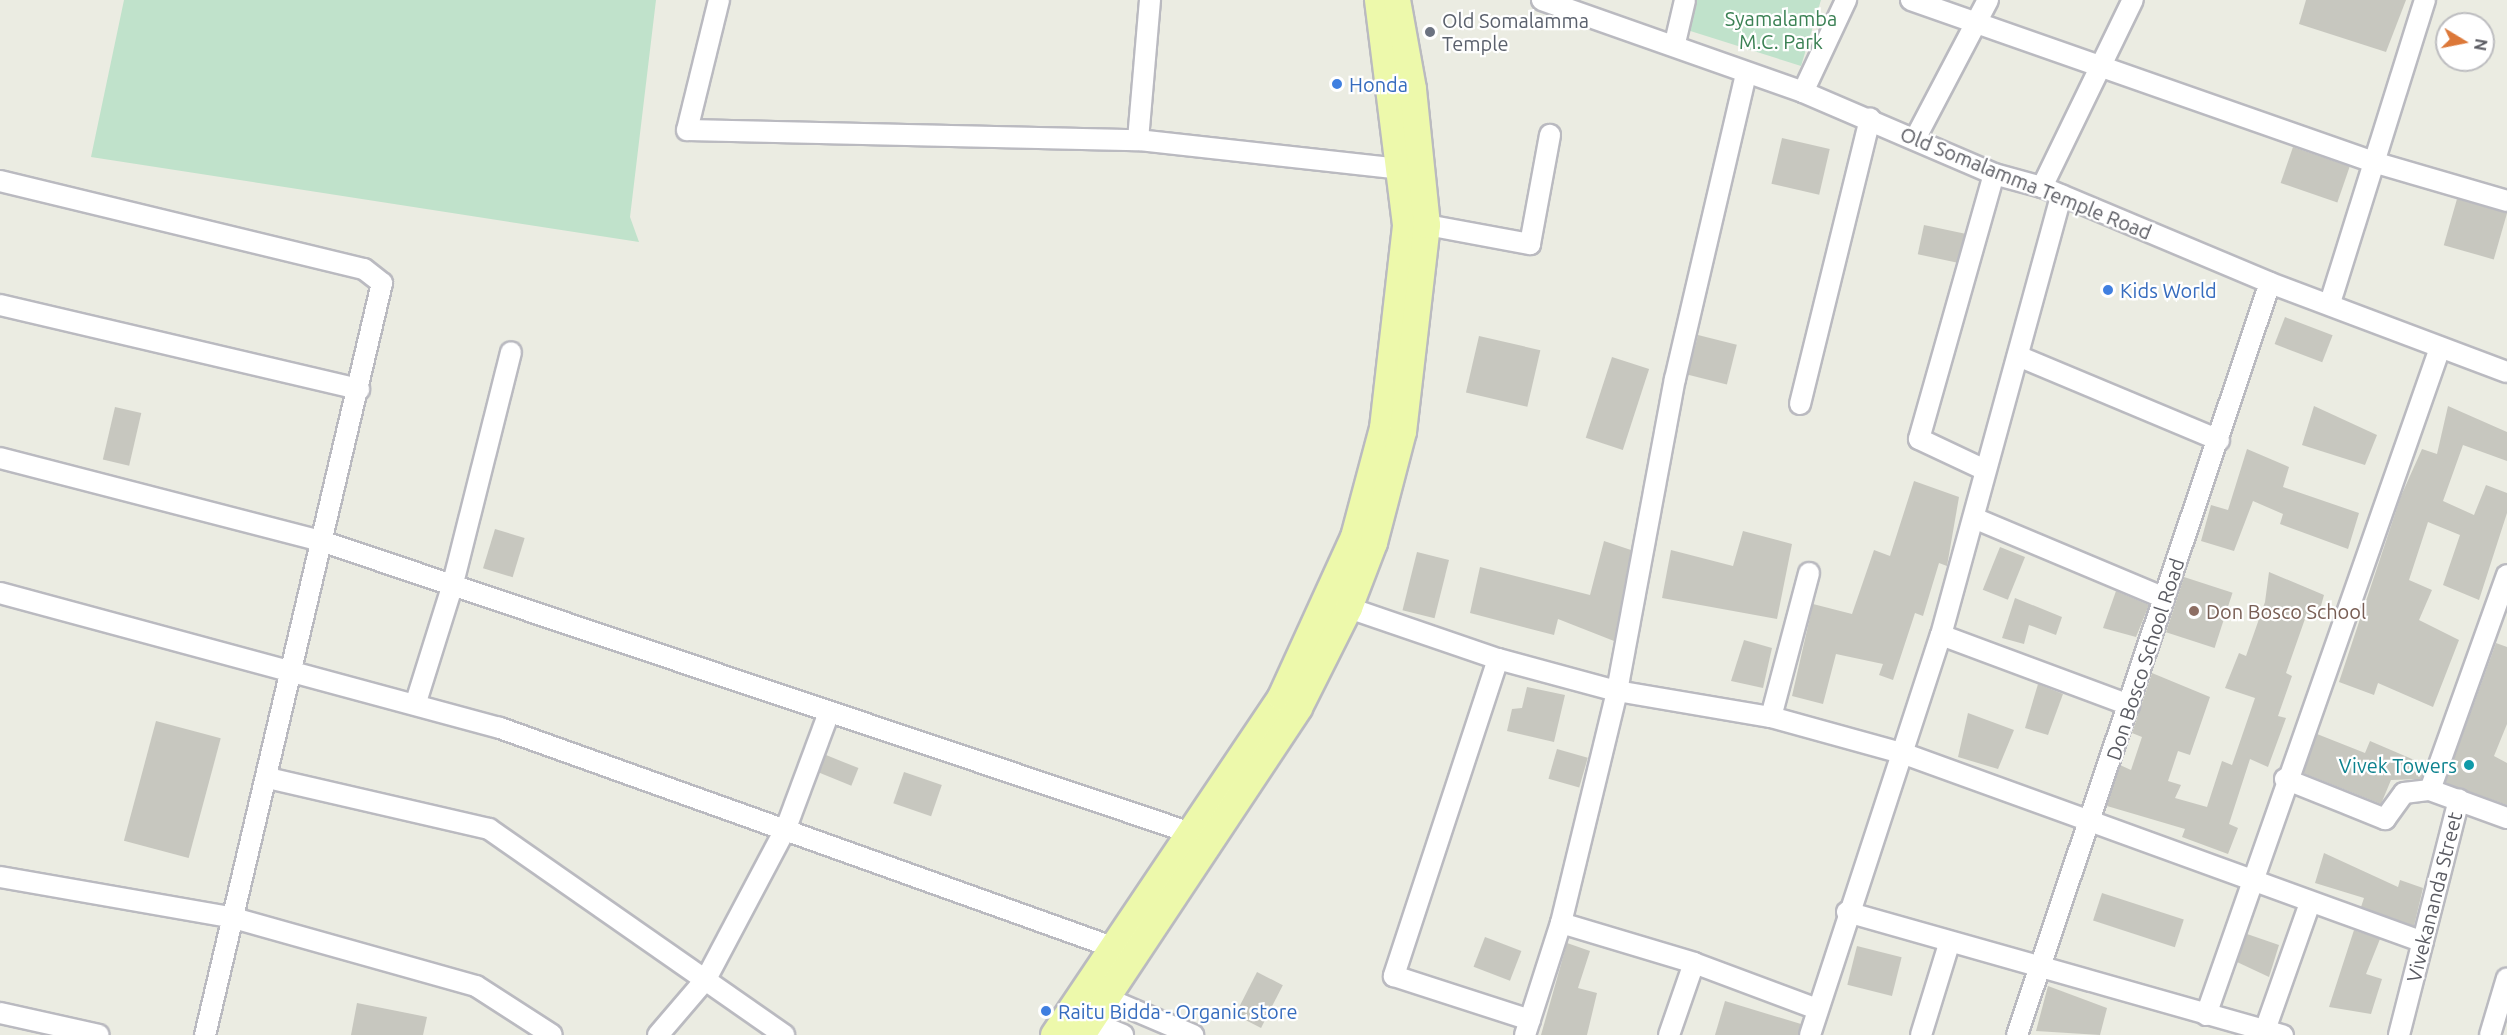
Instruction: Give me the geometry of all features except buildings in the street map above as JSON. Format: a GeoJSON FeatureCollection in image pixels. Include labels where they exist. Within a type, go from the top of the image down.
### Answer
{"type":"FeatureCollection","features":[{"type":"Feature","properties":{"kind":"main road"},"geometry":{"type":"LineString","coordinates":[[1097,995],[1114,948],[1281,698],[1354,537],[1383,428],[1398,332],[1406,225],[1401,169],[1378,0]]}},
{"type":"Feature","properties":{"kind":"main road"},"geometry":{"type":"LineString","coordinates":[[1054,1035],[1081,1023],[1097,995],[1299,708],[1349,608],[1374,543],[1403,432],[1427,225],[1413,89],[1397,0]]}},
{"type":"Feature","properties":{"kind":"street"},"geometry":{"type":"LineString","coordinates":[[719,0],[687,130],[1138,140],[1401,169]]}},
{"type":"Feature","properties":{"kind":"street"},"geometry":{"type":"LineString","coordinates":[[1138,140],[1150,0]]}},
{"type":"Feature","properties":{"kind":"street","name":"Old Somalamma Temple Road"},"geometry":{"type":"LineString","coordinates":[[1542,0],[1675,43],[1746,73],[1803,92],[1870,118],[1994,174],[2061,195],[2270,283],[2330,303],[2440,348],[2507,372]]}},
{"type":"Feature","properties":{"kind":"street"},"geometry":{"type":"LineString","coordinates":[[1675,43],[1685,0]]}},
{"type":"Feature","properties":{"kind":"street"},"geometry":{"type":"LineString","coordinates":[[1803,92],[1846,0]]}},
{"type":"Feature","properties":{"kind":"street"},"geometry":{"type":"LineString","coordinates":[[1911,0],[2373,162],[2507,201]]}},
{"type":"Feature","properties":{"kind":"street"},"geometry":{"type":"LineString","coordinates":[[1915,139],[1988,0]]}},
{"type":"Feature","properties":{"kind":"street"},"geometry":{"type":"LineString","coordinates":[[2042,188],[2133,0]]}},
{"type":"Feature","properties":{"kind":"street"},"geometry":{"type":"LineString","coordinates":[[2330,303],[2425,0]]}},
{"type":"Feature","properties":{"kind":"street"},"geometry":{"type":"LineString","coordinates":[[1498,658],[1394,976],[1527,1027],[1561,923],[1617,691],[1675,379],[1746,73]]}},
{"type":"Feature","properties":{"kind":"street"},"geometry":{"type":"LineString","coordinates":[[1800,404],[1870,118]]}},
{"type":"Feature","properties":{"kind":"street"},"geometry":{"type":"LineString","coordinates":[[1427,225],[1530,244],[1550,135]]}},
{"type":"Feature","properties":{"kind":"street"},"geometry":{"type":"LineString","coordinates":[[1985,470],[1919,439],[1994,174]]}},
{"type":"Feature","properties":{"kind":"street"},"geometry":{"type":"LineString","coordinates":[[0,181],[364,268],[382,283],[324,542],[205,1035]]}},
{"type":"Feature","properties":{"kind":"street"},"geometry":{"type":"LineString","coordinates":[[1810,1035],[1847,912],[1941,635],[2061,195]]}},
{"type":"Feature","properties":{"kind":"street","name":"Don Bosco School Road"},"geometry":{"type":"LineString","coordinates":[[2017,1035],[2042,970],[2128,705],[2270,283]]}},
{"type":"Feature","properties":{"kind":"street"},"geometry":{"type":"LineString","coordinates":[[0,305],[359,389]]}},
{"type":"Feature","properties":{"kind":"street"},"geometry":{"type":"LineString","coordinates":[[2206,1015],[2285,778],[2440,348]]}},
{"type":"Feature","properties":{"kind":"street"},"geometry":{"type":"LineString","coordinates":[[416,702],[452,587],[511,352]]}},
{"type":"Feature","properties":{"kind":"street"},"geometry":{"type":"LineString","coordinates":[[2018,356],[2219,440]]}},
{"type":"Feature","properties":{"kind":"street"},"geometry":{"type":"LineString","coordinates":[[0,458],[324,542],[828,715],[1191,833]]}},
{"type":"Feature","properties":{"kind":"street"},"geometry":{"type":"LineString","coordinates":[[1974,518],[2164,598]]}},
{"type":"Feature","properties":{"kind":"street"},"geometry":{"type":"LineString","coordinates":[[1771,717],[1809,573]]}},
{"type":"Feature","properties":{"kind":"street","name":"Vivekananda Street"},"geometry":{"type":"LineString","coordinates":[[2399,1035],[2459,800],[2430,790],[2507,575]]}},
{"type":"Feature","properties":{"kind":"street"},"geometry":{"type":"LineString","coordinates":[[0,592],[292,673],[416,702],[786,828],[1114,948]]}},
{"type":"Feature","properties":{"kind":"street"},"geometry":{"type":"LineString","coordinates":[[1349,608],[1498,658],[1617,691],[1771,717],[1902,753],[2251,883],[2423,942]]}},
{"type":"Feature","properties":{"kind":"street"},"geometry":{"type":"LineString","coordinates":[[1941,635],[2128,705]]}},
{"type":"Feature","properties":{"kind":"street"},"geometry":{"type":"LineString","coordinates":[[658,1035],[706,979],[786,828],[828,715]]}},
{"type":"Feature","properties":{"kind":"street"},"geometry":{"type":"LineString","coordinates":[[268,778],[489,829],[784,1035]]}},
{"type":"Feature","properties":{"kind":"street"},"geometry":{"type":"LineString","coordinates":[[2285,778],[2385,819],[2404,793],[2430,790]]}},
{"type":"Feature","properties":{"kind":"street"},"geometry":{"type":"LineString","coordinates":[[2459,800],[2507,818]]}},
{"type":"Feature","properties":{"kind":"street"},"geometry":{"type":"LineString","coordinates":[[0,877],[234,918],[477,986],[552,1035]]}},
{"type":"Feature","properties":{"kind":"street"},"geometry":{"type":"LineString","coordinates":[[1847,912],[2042,970],[2274,1032],[2310,903]]}},
{"type":"Feature","properties":{"kind":"street"},"geometry":{"type":"LineString","coordinates":[[1561,923],[1694,963],[1817,1009]]}},
{"type":"Feature","properties":{"kind":"street"},"geometry":{"type":"LineString","coordinates":[[1921,1035],[1950,944]]}},
{"type":"Feature","properties":{"kind":"street"},"geometry":{"type":"LineString","coordinates":[[1669,1035],[1694,963]]}},
{"type":"Feature","properties":{"kind":"street"},"geometry":{"type":"LineString","coordinates":[[2490,1035],[2507,978]]}},
{"type":"Feature","properties":{"kind":"street"},"geometry":{"type":"LineString","coordinates":[[1097,995],[1193,1035]]}},
{"type":"Feature","properties":{"kind":"street"},"geometry":{"type":"LineString","coordinates":[[0,1013],[99,1035]]}},
{"type":"Feature","properties":{"kind":"street"},"geometry":{"type":"LineString","coordinates":[[1081,1023],[1123,1035]]}},
{"type":"Feature","properties":{"kind":"green space"},"geometry":{"type":"Polygon","coordinates":[[[124,0],[656,0],[630,217],[639,242],[91,157],[124,0]]]}},
{"type":"Feature","properties":{"kind":"green space","name":"Syamalamba M.C. Park"},"geometry":{"type":"Polygon","coordinates":[[[1693,0],[1821,0],[1801,66],[1684,29],[1693,0]]]}},
{"type":"Feature","properties":{"kind":"place","name":"Old Somalamma Temple"},"geometry":{"type":"Point","coordinates":[1430,32]}},
{"type":"Feature","properties":{"kind":"place","name":"Honda"},"geometry":{"type":"Point","coordinates":[1337,84]}},
{"type":"Feature","properties":{"kind":"place","name":"Kids World"},"geometry":{"type":"Point","coordinates":[2108,290]}},
{"type":"Feature","properties":{"kind":"place","name":"Don Bosco School"},"geometry":{"type":"Point","coordinates":[2194,611]}},
{"type":"Feature","properties":{"kind":"place","name":"Vivek Towers"},"geometry":{"type":"Point","coordinates":[2469,765]}},
{"type":"Feature","properties":{"kind":"place","name":"Raitu Bidda - Organic store"},"geometry":{"type":"Point","coordinates":[1046,1011]}}]}
